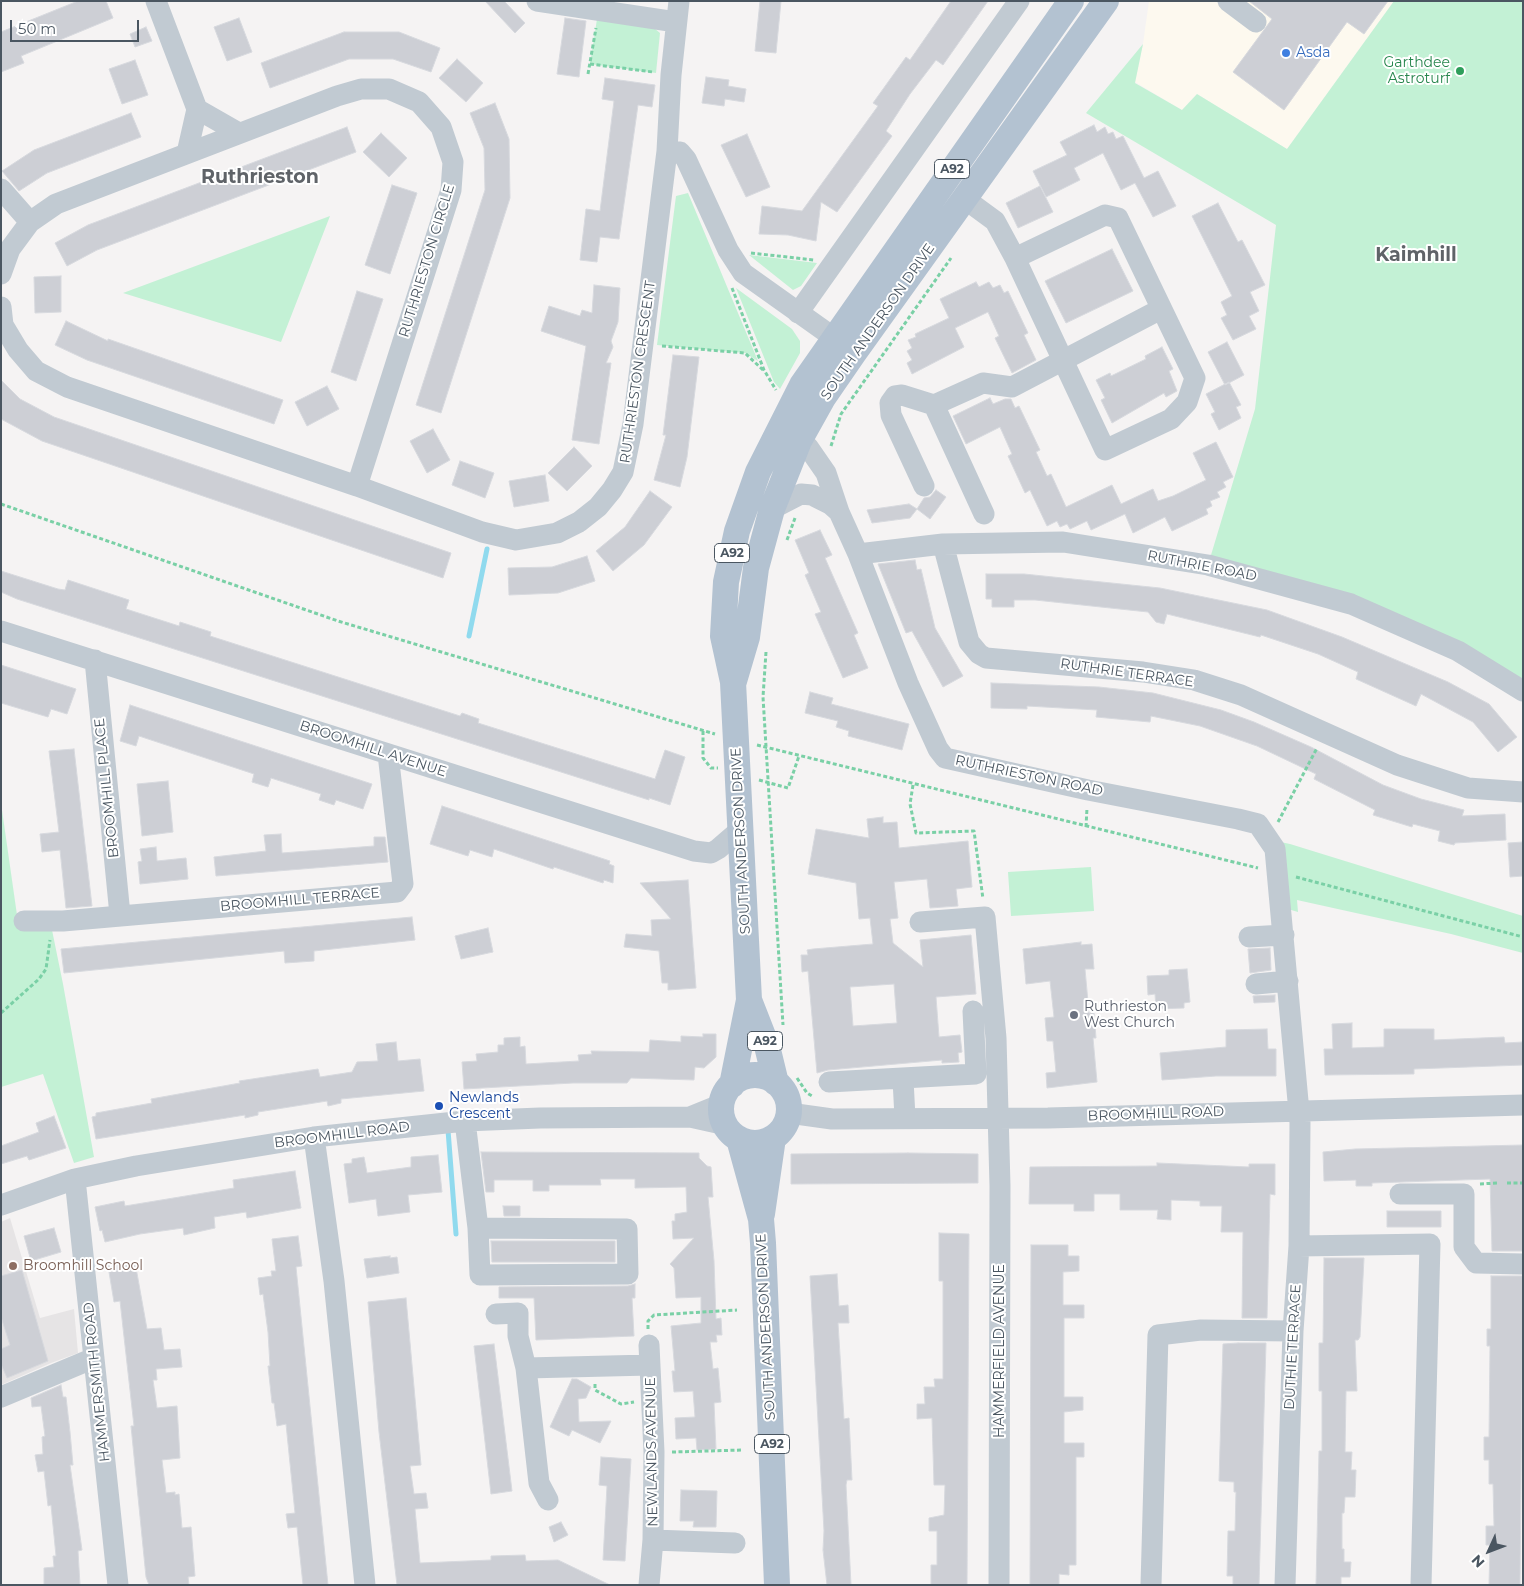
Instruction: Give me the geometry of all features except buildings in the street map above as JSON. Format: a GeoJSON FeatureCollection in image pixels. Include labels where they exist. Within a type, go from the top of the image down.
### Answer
{"type":"FeatureCollection","features":[{"type":"Feature","properties":{"kind":"main road","name":"SOUTH ANDERSON DRIVE"},"geometry":{"type":"LineString","coordinates":[[844,345],[1071,1]]}},
{"type":"Feature","properties":{"kind":"main road","name":"SOUTH ANDERSON DRIVE"},"geometry":{"type":"LineString","coordinates":[[734,682],[747,638],[756,568],[802,384],[844,345],[965,199],[1106,1]]}},
{"type":"Feature","properties":{"kind":"main road","name":"SOUTH ANDERSON DRIVE"},"geometry":{"type":"LineString","coordinates":[[749,1000],[736,768],[734,682],[723,636],[726,582],[737,531],[758,472],[788,436]]}},
{"type":"Feature","properties":{"kind":"main road","name":"A92"},"geometry":{"type":"LineString","coordinates":[[749,1000],[767,1046],[776,1083],[786,1096],[789,1113],[784,1128],[773,1138],[761,1220]]}},
{"type":"Feature","properties":{"kind":"main road","name":"A92"},"geometry":{"type":"LineString","coordinates":[[749,1000],[729,1113],[761,1220]]}},
{"type":"Feature","properties":{"kind":"main road"},"geometry":{"type":"LineString","coordinates":[[773,1138],[756,1143],[729,1113],[742,1078],[766,1077],[776,1083]]}},
{"type":"Feature","properties":{"kind":"main road","name":"SOUTH ANDERSON DRIVE"},"geometry":{"type":"LineString","coordinates":[[761,1220],[777,1585]]}},
{"type":"Feature","properties":{"kind":"street"},"geometry":{"type":"LineString","coordinates":[[156,1],[197,109],[187,153]]}},
{"type":"Feature","properties":{"kind":"street"},"geometry":{"type":"LineString","coordinates":[[537,1],[598,10],[677,12],[667,151],[680,152],[686,159],[728,250],[744,273],[844,345]]}},
{"type":"Feature","properties":{"kind":"street"},"geometry":{"type":"LineString","coordinates":[[798,312],[1019,1]]}},
{"type":"Feature","properties":{"kind":"street"},"geometry":{"type":"LineString","coordinates":[[1228,1],[1256,22]]}},
{"type":"Feature","properties":{"kind":"street","name":"RUTHRIESTON CIRCLE"},"geometry":{"type":"LineString","coordinates":[[1,274],[10,249],[30,222],[56,204],[337,96],[361,89],[390,89],[419,102],[441,127],[453,162],[451,190],[357,486]]}},
{"type":"Feature","properties":{"kind":"street"},"geometry":{"type":"LineString","coordinates":[[197,109],[239,133]]}},
{"type":"Feature","properties":{"kind":"street","name":"RUTHRIESTON CRESCENT"},"geometry":{"type":"LineString","coordinates":[[357,486],[482,532],[516,540],[557,533],[579,522],[598,507],[612,490],[623,472],[633,424],[667,151]]}},
{"type":"Feature","properties":{"kind":"street"},"geometry":{"type":"LineString","coordinates":[[1,189],[30,222]]}},
{"type":"Feature","properties":{"kind":"street"},"geometry":{"type":"LineString","coordinates":[[965,199],[995,221],[1015,258],[1105,450],[1171,419],[1187,402],[1195,378],[1121,221],[1110,214],[1105,215],[1015,258]]}},
{"type":"Feature","properties":{"kind":"street"},"geometry":{"type":"LineString","coordinates":[[1,307],[3,325],[18,350],[36,371],[67,387],[357,486]]}},
{"type":"Feature","properties":{"kind":"street"},"geometry":{"type":"LineString","coordinates":[[924,486],[891,415],[890,403],[892,399],[899,395],[934,405],[983,382],[1012,386],[1161,309]]}},
{"type":"Feature","properties":{"kind":"street"},"geometry":{"type":"LineString","coordinates":[[934,405],[984,514]]}},
{"type":"Feature","properties":{"kind":"street","name":"RUTHRIESTON ROAD"},"geometry":{"type":"LineString","coordinates":[[788,436],[816,456],[826,473],[839,512],[858,554],[908,683],[938,749],[945,758],[1088,790],[1258,824],[1275,849],[1284,935]]}},
{"type":"Feature","properties":{"kind":"street"},"geometry":{"type":"LineString","coordinates":[[772,509],[786,500],[802,494],[812,495],[830,504],[839,512]]}},
{"type":"Feature","properties":{"kind":"street","name":"RUTHRIE ROAD"},"geometry":{"type":"LineString","coordinates":[[858,554],[943,544],[1062,542],[1208,564],[1351,604],[1458,651],[1523,691]]}},
{"type":"Feature","properties":{"kind":"street","name":"RUTHRIE TERRACE"},"geometry":{"type":"LineString","coordinates":[[943,544],[969,642],[979,654],[986,658],[1143,672],[1194,680],[1241,695],[1397,765],[1468,788],[1523,792]]}},
{"type":"Feature","properties":{"kind":"street","name":"BROOMHILL AVENUE"},"geometry":{"type":"LineString","coordinates":[[1,631],[694,851],[710,853],[718,849],[740,830]]}},
{"type":"Feature","properties":{"kind":"street","name":"BROOMHILL PLACE"},"geometry":{"type":"LineString","coordinates":[[95,660],[120,915]]}},
{"type":"Feature","properties":{"kind":"street","name":"BROOMHILL TERRACE"},"geometry":{"type":"LineString","coordinates":[[24,920],[63,921],[397,892],[403,884],[388,754]]}},
{"type":"Feature","properties":{"kind":"street"},"geometry":{"type":"LineString","coordinates":[[920,922],[986,917]]}},
{"type":"Feature","properties":{"kind":"street","name":"HAMMERFIELD AVENUE"},"geometry":{"type":"LineString","coordinates":[[986,917],[996,1038],[1000,1186],[999,1585]]}},
{"type":"Feature","properties":{"kind":"street"},"geometry":{"type":"LineString","coordinates":[[1249,937],[1284,935],[1299,1110]]}},
{"type":"Feature","properties":{"kind":"street"},"geometry":{"type":"LineString","coordinates":[[1256,984],[1288,981]]}},
{"type":"Feature","properties":{"kind":"street"},"geometry":{"type":"LineString","coordinates":[[829,1082],[976,1074],[972,1010]]}},
{"type":"Feature","properties":{"kind":"street"},"geometry":{"type":"LineString","coordinates":[[903,1079],[905,1118]]}},
{"type":"Feature","properties":{"kind":"street","name":"BROOMHILL ROAD"},"geometry":{"type":"LineString","coordinates":[[789,1113],[832,1119],[998,1117],[1523,1104]]}},
{"type":"Feature","properties":{"kind":"street","name":"DUTHIE TERRACE"},"geometry":{"type":"LineString","coordinates":[[1284,1585],[1293,1331],[1299,1246],[1299,1110]]}},
{"type":"Feature","properties":{"kind":"street","name":"BROOMHILL ROAD"},"geometry":{"type":"LineString","coordinates":[[1,1206],[75,1179],[136,1166],[314,1137],[465,1121],[540,1118],[690,1117],[729,1113]]}},
{"type":"Feature","properties":{"kind":"street"},"geometry":{"type":"LineString","coordinates":[[465,1121],[478,1228],[480,1275],[628,1274],[627,1229],[478,1228]]}},
{"type":"Feature","properties":{"kind":"street"},"geometry":{"type":"LineString","coordinates":[[314,1137],[334,1281],[365,1585]]}},
{"type":"Feature","properties":{"kind":"street","name":"HAMMERSMITH ROAD"},"geometry":{"type":"LineString","coordinates":[[75,1179],[118,1585]]}},
{"type":"Feature","properties":{"kind":"street"},"geometry":{"type":"LineString","coordinates":[[1400,1194],[1464,1194],[1464,1247],[1476,1263],[1523,1264]]}},
{"type":"Feature","properties":{"kind":"street"},"geometry":{"type":"LineString","coordinates":[[1299,1246],[1430,1244],[1421,1585]]}},
{"type":"Feature","properties":{"kind":"street"},"geometry":{"type":"LineString","coordinates":[[496,1314],[518,1313],[518,1336],[526,1368],[539,1483],[548,1500]]}},
{"type":"Feature","properties":{"kind":"street"},"geometry":{"type":"LineString","coordinates":[[1151,1585],[1156,1345],[1158,1335],[1163,1332],[1209,1329],[1293,1331]]}},
{"type":"Feature","properties":{"kind":"street","name":"NEWLANDS AVENUE"},"geometry":{"type":"LineString","coordinates":[[526,1368],[594,1366],[650,1355],[654,1452],[653,1540],[649,1585]]}},
{"type":"Feature","properties":{"kind":"street"},"geometry":{"type":"LineString","coordinates":[[1,1397],[94,1358]]}},
{"type":"Feature","properties":{"kind":"street","name":"NEWLANDS AVENUE"},"geometry":{"type":"LineString","coordinates":[[653,1540],[735,1543]]}},
{"type":"Feature","properties":{"kind":"path"},"geometry":{"type":"LineString","coordinates":[[588,74],[598,10]]}},
{"type":"Feature","properties":{"kind":"path"},"geometry":{"type":"LineString","coordinates":[[590,64],[671,75]]}},
{"type":"Feature","properties":{"kind":"path"},"geometry":{"type":"LineString","coordinates":[[780,394],[764,370],[732,289],[728,250],[819,260],[829,267]]}},
{"type":"Feature","properties":{"kind":"path"},"geometry":{"type":"LineString","coordinates":[[644,344],[745,353],[764,370]]}},
{"type":"Feature","properties":{"kind":"path"},"geometry":{"type":"LineString","coordinates":[[703,731],[703,758],[711,768]]}},
{"type":"Feature","properties":{"kind":"path"},"geometry":{"type":"LineString","coordinates":[[736,768],[760,780],[788,788],[799,756]]}},
{"type":"Feature","properties":{"kind":"path"},"geometry":{"type":"LineString","coordinates":[[1277,826],[1309,762]]}},
{"type":"Feature","properties":{"kind":"path"},"geometry":{"type":"LineString","coordinates":[[913,785],[910,804],[916,833],[974,831],[986,917]]}},
{"type":"Feature","properties":{"kind":"path"},"geometry":{"type":"LineString","coordinates":[[1,1013],[39,979],[46,968],[50,934],[58,931],[63,921]]}},
{"type":"Feature","properties":{"kind":"path"},"geometry":{"type":"LineString","coordinates":[[1507,1183],[1523,1183]]}},
{"type":"Feature","properties":{"kind":"path"},"geometry":{"type":"LineString","coordinates":[[650,1355],[648,1321],[654,1315],[737,1310]]}},
{"type":"Feature","properties":{"kind":"path"},"geometry":{"type":"LineString","coordinates":[[594,1366],[595,1390],[621,1404],[652,1400]]}},
{"type":"Feature","properties":{"kind":"path"},"geometry":{"type":"LineString","coordinates":[[654,1452],[744,1450]]}},
{"type":"Feature","properties":{"kind":"shaded area"},"geometry":{"type":"Polygon","coordinates":[[[1149,1],[1394,1],[1287,149],[1197,94],[1182,110],[1135,82],[1149,1]]]}},
{"type":"Feature","properties":{"kind":"shaded area","name":"Broomhill School"},"geometry":{"type":"Polygon","coordinates":[[[10,1218],[40,1318],[74,1309],[78,1353],[1,1385],[1,1222],[10,1218]]]}},
{"type":"Feature","properties":{"kind":"green space"},"geometry":{"type":"Polygon","coordinates":[[[1394,1],[1523,1],[1523,691],[1458,651],[1208,565],[1255,409],[1276,225],[1086,113],[1143,44],[1135,83],[1182,110],[1197,94],[1287,149],[1394,1]]]}},
{"type":"Feature","properties":{"kind":"green space"},"geometry":{"type":"Polygon","coordinates":[[[597,19],[654,28],[660,33],[656,73],[590,64],[597,19]]]}},
{"type":"Feature","properties":{"kind":"green space"},"geometry":{"type":"Polygon","coordinates":[[[688,193],[758,361],[745,353],[657,345],[676,196],[688,193]]]}},
{"type":"Feature","properties":{"kind":"green space"},"geometry":{"type":"Polygon","coordinates":[[[330,216],[281,342],[123,293],[330,216]]]}},
{"type":"Feature","properties":{"kind":"green space"},"geometry":{"type":"Polygon","coordinates":[[[749,255],[817,263],[801,286],[793,290],[749,255]]]}},
{"type":"Feature","properties":{"kind":"green space"},"geometry":{"type":"Polygon","coordinates":[[[736,288],[792,329],[800,341],[800,353],[780,389],[774,382],[736,288]]]}},
{"type":"Feature","properties":{"kind":"green space"},"geometry":{"type":"Polygon","coordinates":[[[1,803],[17,915],[52,930],[63,984],[94,1157],[74,1163],[43,1074],[1,1087],[1,803]]]}},
{"type":"Feature","properties":{"kind":"green space"},"geometry":{"type":"Polygon","coordinates":[[[1271,840],[1290,844],[1523,916],[1523,953],[1451,934],[1297,900],[1298,912],[1281,907],[1271,840]]]}},
{"type":"Feature","properties":{"kind":"green space"},"geometry":{"type":"Polygon","coordinates":[[[1091,867],[1094,911],[1011,916],[1008,872],[1091,867]]]}},
{"type":"Feature","properties":{"kind":"waterway"},"geometry":{"type":"LineString","coordinates":[[469,636],[487,549]]}},
{"type":"Feature","properties":{"kind":"waterway"},"geometry":{"type":"LineString","coordinates":[[448,1130],[456,1234]]}},
{"type":"Feature","properties":{"kind":"place","name":"Asda"},"geometry":{"type":"Point","coordinates":[1286,53]}},
{"type":"Feature","properties":{"kind":"place","name":"Garthdee Astroturf"},"geometry":{"type":"Point","coordinates":[1460,71]}},
{"type":"Feature","properties":{"kind":"place","name":"Ruthrieston West Church"},"geometry":{"type":"Point","coordinates":[1074,1015]}},
{"type":"Feature","properties":{"kind":"place","name":"Newlands Crescent"},"geometry":{"type":"Point","coordinates":[439,1106]}},
{"type":"Feature","properties":{"kind":"place","name":"Broomhill School"},"geometry":{"type":"Point","coordinates":[13,1266]}},
{"type":"Feature","properties":{"kind":"district","name":"Ruthrieston"},"geometry":{"type":"Point","coordinates":[260,177]}},
{"type":"Feature","properties":{"kind":"district","name":"Kaimhill"},"geometry":{"type":"Point","coordinates":[1416,255]}}]}
